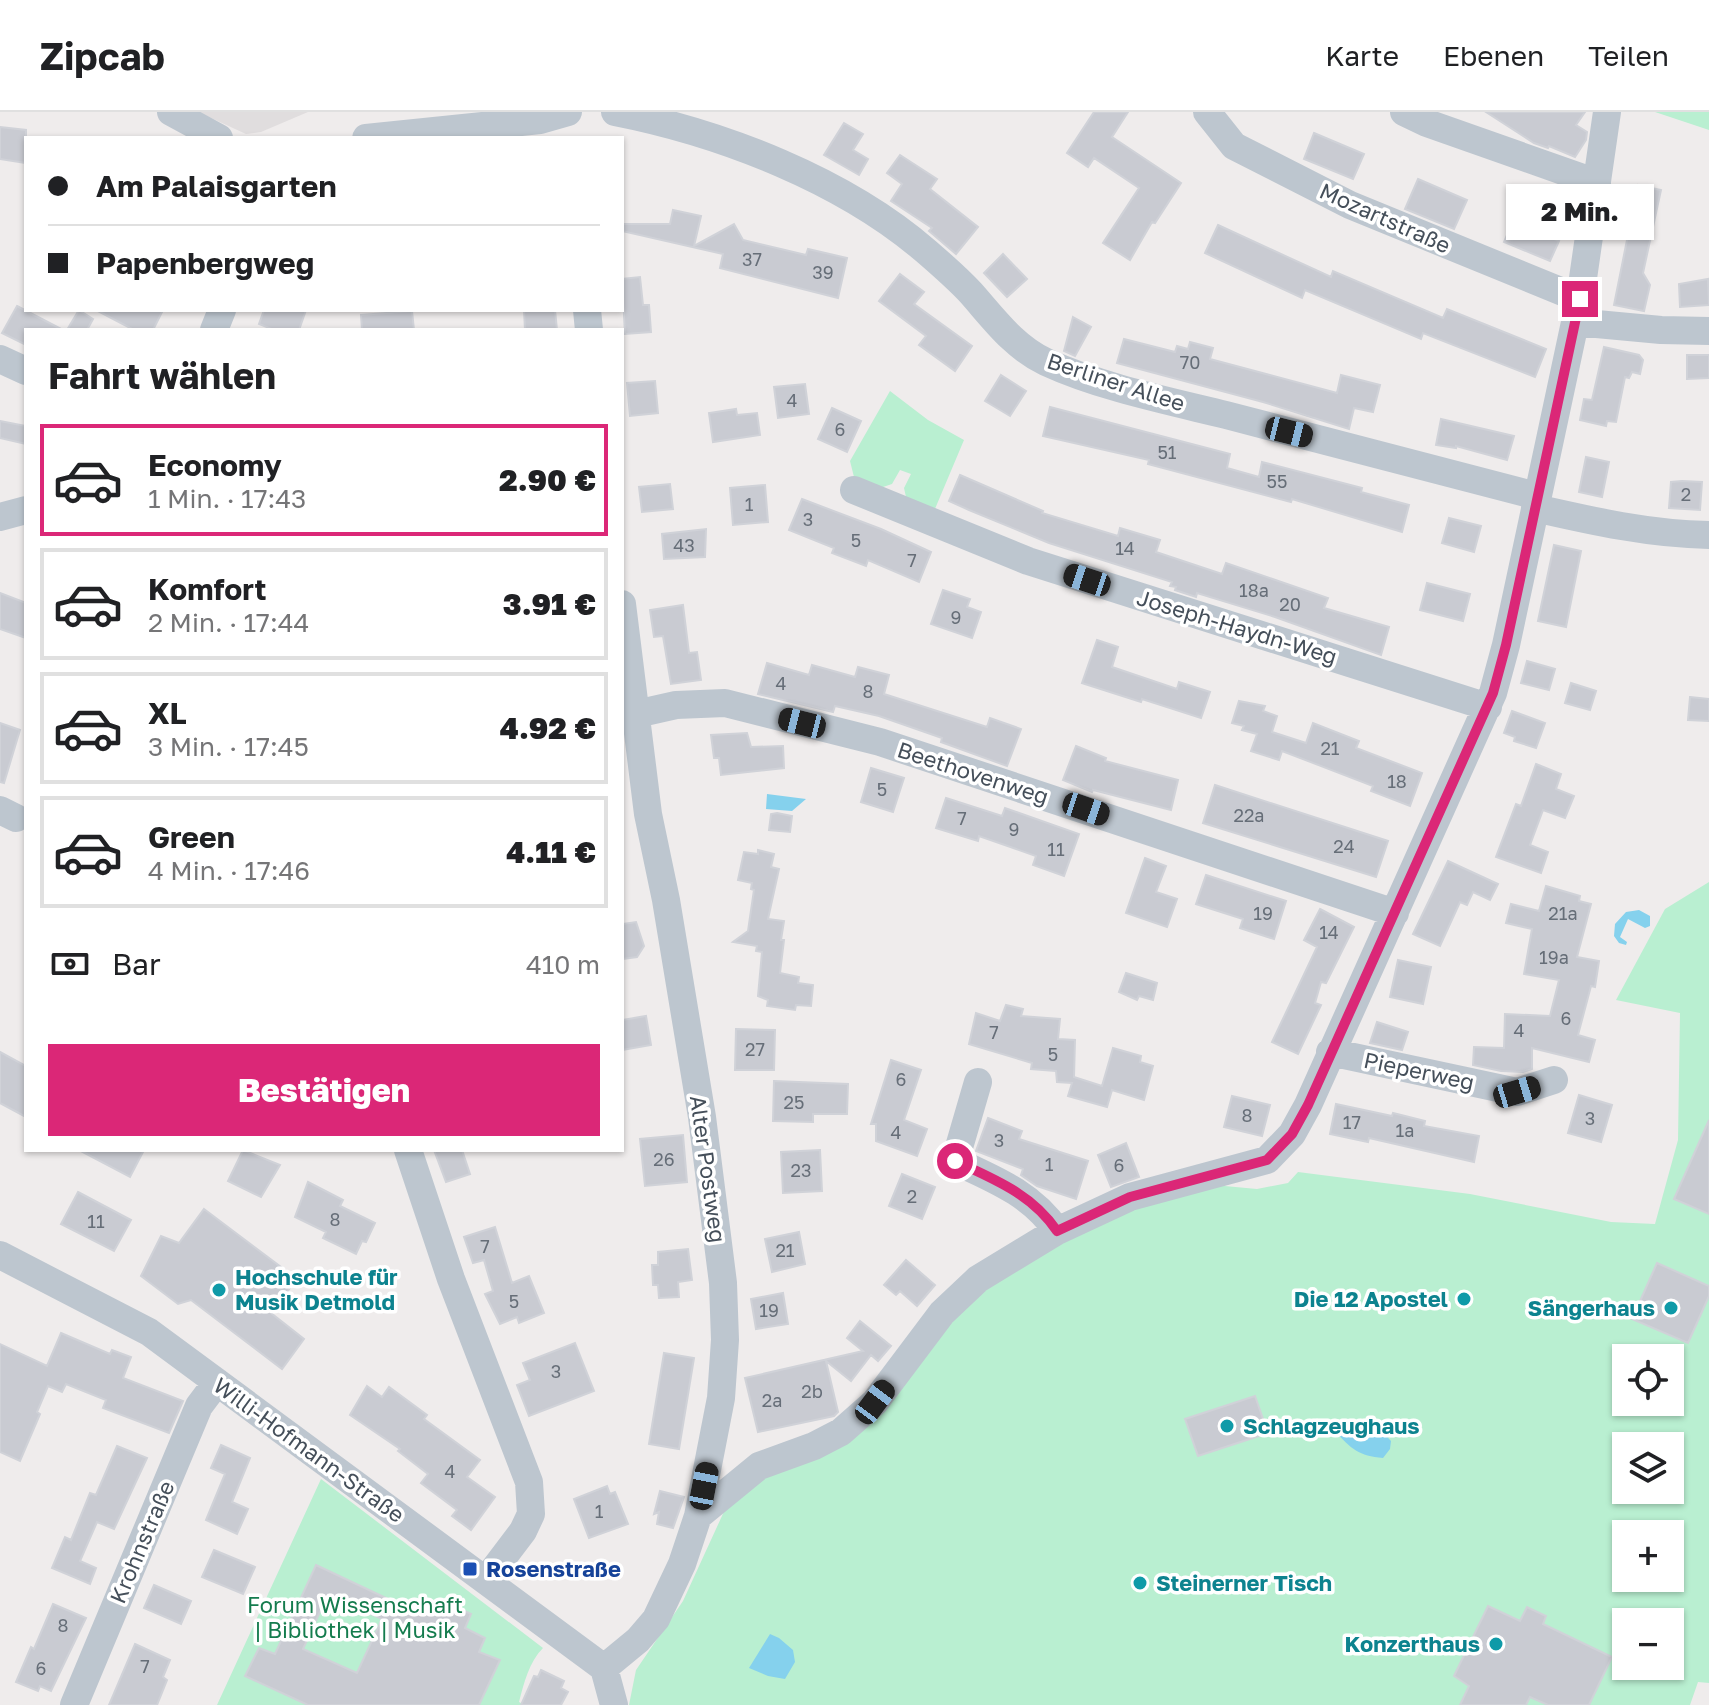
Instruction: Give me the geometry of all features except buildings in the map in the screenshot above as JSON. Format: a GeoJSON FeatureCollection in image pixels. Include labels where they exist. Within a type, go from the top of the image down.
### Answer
{"type":"FeatureCollection","features":[{"type":"Feature","properties":{"kind":"street"},"geometry":{"type":"LineString","coordinates":[[171,112],[215,136]]}},
{"type":"Feature","properties":{"kind":"street","name":"Berliner Allee"},"geometry":{"type":"LineString","coordinates":[[615,112],[660,121],[708,136],[831,186],[897,227],[968,290],[1007,335],[1045,362],[1080,375],[1536,502],[1640,528],[1709,535]]}},
{"type":"Feature","properties":{"kind":"street","name":"Mozartstraße"},"geometry":{"type":"LineString","coordinates":[[1207,112],[1234,146],[1350,205],[1578,311],[1647,329],[1709,331]]}},
{"type":"Feature","properties":{"kind":"street"},"geometry":{"type":"LineString","coordinates":[[1404,112],[1597,183]]}},
{"type":"Feature","properties":{"kind":"street"},"geometry":{"type":"LineString","coordinates":[[698,1516],[759,1466],[814,1446],[841,1432],[875,1402],[942,1313],[978,1279],[1057,1231],[1130,1197],[1267,1160],[1292,1134],[1308,1105],[1488,707],[1506,645],[1578,311],[1607,112]]}},
{"type":"Feature","properties":{"kind":"street"},"geometry":{"type":"LineString","coordinates":[[385,136],[567,119]]}},
{"type":"Feature","properties":{"kind":"street"},"geometry":{"type":"LineString","coordinates":[[0,359],[24,370]]}},
{"type":"Feature","properties":{"kind":"street","name":"Joseph-Haydn-Weg"},"geometry":{"type":"LineString","coordinates":[[854,490],[1028,561],[1488,707]]}},
{"type":"Feature","properties":{"kind":"street"},"geometry":{"type":"LineString","coordinates":[[0,517],[24,511]]}},
{"type":"Feature","properties":{"kind":"street","name":"Alter Postweg"},"geometry":{"type":"LineString","coordinates":[[604,1668],[638,1640],[656,1619],[682,1564],[698,1516],[721,1398],[725,1340],[723,1283],[699,1102],[666,900],[635,817],[636,714],[624,620]]}},
{"type":"Feature","properties":{"kind":"street","name":"Beethovenweg"},"geometry":{"type":"LineString","coordinates":[[636,714],[676,705],[725,703],[880,742],[1395,913]]}},
{"type":"Feature","properties":{"kind":"street","name":"Pieperweg"},"geometry":{"type":"LineString","coordinates":[[1330,1052],[1517,1092],[1554,1080]]}},
{"type":"Feature","properties":{"kind":"street"},"geometry":{"type":"LineString","coordinates":[[978,1082],[955,1161],[1012,1187],[1046,1215],[1057,1231]]}},
{"type":"Feature","properties":{"kind":"street"},"geometry":{"type":"LineString","coordinates":[[409,1152],[451,1279],[529,1482],[531,1514],[523,1531],[486,1580]]}},
{"type":"Feature","properties":{"kind":"street","name":"Willi-Hofmann-Straße"},"geometry":{"type":"LineString","coordinates":[[0,1255],[149,1332],[604,1668]]}},
{"type":"Feature","properties":{"kind":"street","name":"Krohnstraße"},"geometry":{"type":"LineString","coordinates":[[74,1705],[199,1406],[217,1382]]}},
{"type":"Feature","properties":{"kind":"street"},"geometry":{"type":"LineString","coordinates":[[604,1668],[614,1705]]}},
{"type":"Feature","properties":{"kind":"shaded area"},"geometry":{"type":"Polygon","coordinates":[[[198,112],[308,112],[261,132],[246,134],[198,112]]]}},
{"type":"Feature","properties":{"kind":"green space"},"geometry":{"type":"Polygon","coordinates":[[[1655,112],[1709,112],[1709,130],[1655,112]]]}},
{"type":"Feature","properties":{"kind":"green space"},"geometry":{"type":"Polygon","coordinates":[[[890,391],[928,420],[964,440],[932,516],[908,506],[904,488],[911,474],[900,470],[892,484],[871,491],[856,485],[850,461],[890,391]]]}},
{"type":"Feature","properties":{"kind":"green space"},"geometry":{"type":"Polygon","coordinates":[[[1709,882],[1709,1683],[1698,1682],[1690,1705],[629,1705],[636,1670],[683,1601],[727,1505],[757,1480],[833,1448],[983,1287],[1023,1260],[1129,1210],[1214,1185],[1257,1189],[1288,1183],[1298,1172],[1470,1194],[1611,1222],[1655,1224],[1678,1140],[1680,1013],[1616,1000],[1665,909],[1709,882]]]}},
{"type":"Feature","properties":{"kind":"green space","name":"Forum Wissenschaft | Bibliothek | Musik"},"geometry":{"type":"Polygon","coordinates":[[[321,1479],[543,1648],[525,1680],[519,1702],[525,1705],[217,1705],[321,1479]]]}},
{"type":"Feature","properties":{"kind":"water"},"geometry":{"type":"Polygon","coordinates":[[[767,794],[806,799],[792,811],[766,809],[767,794]]]}},
{"type":"Feature","properties":{"kind":"water"},"geometry":{"type":"Polygon","coordinates":[[[1639,910],[1650,916],[1650,926],[1645,928],[1628,919],[1620,937],[1627,942],[1626,945],[1619,943],[1614,936],[1615,924],[1626,912],[1639,910]]]}},
{"type":"Feature","properties":{"kind":"water"},"geometry":{"type":"Polygon","coordinates":[[[1343,1422],[1381,1432],[1391,1441],[1390,1449],[1383,1458],[1356,1450],[1335,1431],[1334,1427],[1343,1422]]]}},
{"type":"Feature","properties":{"kind":"water"},"geometry":{"type":"Polygon","coordinates":[[[770,1634],[793,1650],[795,1662],[785,1679],[749,1668],[770,1634]]]}},
{"type":"Feature","properties":{"kind":"place","name":"Hochschule für Musik Detmold"},"geometry":{"type":"Point","coordinates":[219,1290]}},
{"type":"Feature","properties":{"kind":"place","name":"Die 12 Apostel"},"geometry":{"type":"Point","coordinates":[1464,1299]}},
{"type":"Feature","properties":{"kind":"place","name":"Sängerhaus"},"geometry":{"type":"Point","coordinates":[1671,1308]}},
{"type":"Feature","properties":{"kind":"place","name":"Schlagzeughaus"},"geometry":{"type":"Point","coordinates":[1227,1426]}},
{"type":"Feature","properties":{"kind":"place","name":"Rosenstraße"},"geometry":{"type":"Point","coordinates":[470,1569]}},
{"type":"Feature","properties":{"kind":"place","name":"Steinerner Tisch"},"geometry":{"type":"Point","coordinates":[1140,1583]}},
{"type":"Feature","properties":{"kind":"place","name":"Konzerthaus"},"geometry":{"type":"Point","coordinates":[1496,1644]}},
{"type":"Feature","properties":{"kind":"route"},"geometry":{"type":"LineString","coordinates":[[955,1161],[1012,1187],[1046,1215],[1057,1231],[1130,1197],[1267,1160],[1292,1134],[1308,1105],[1493,693],[1580,299]]}}]}
